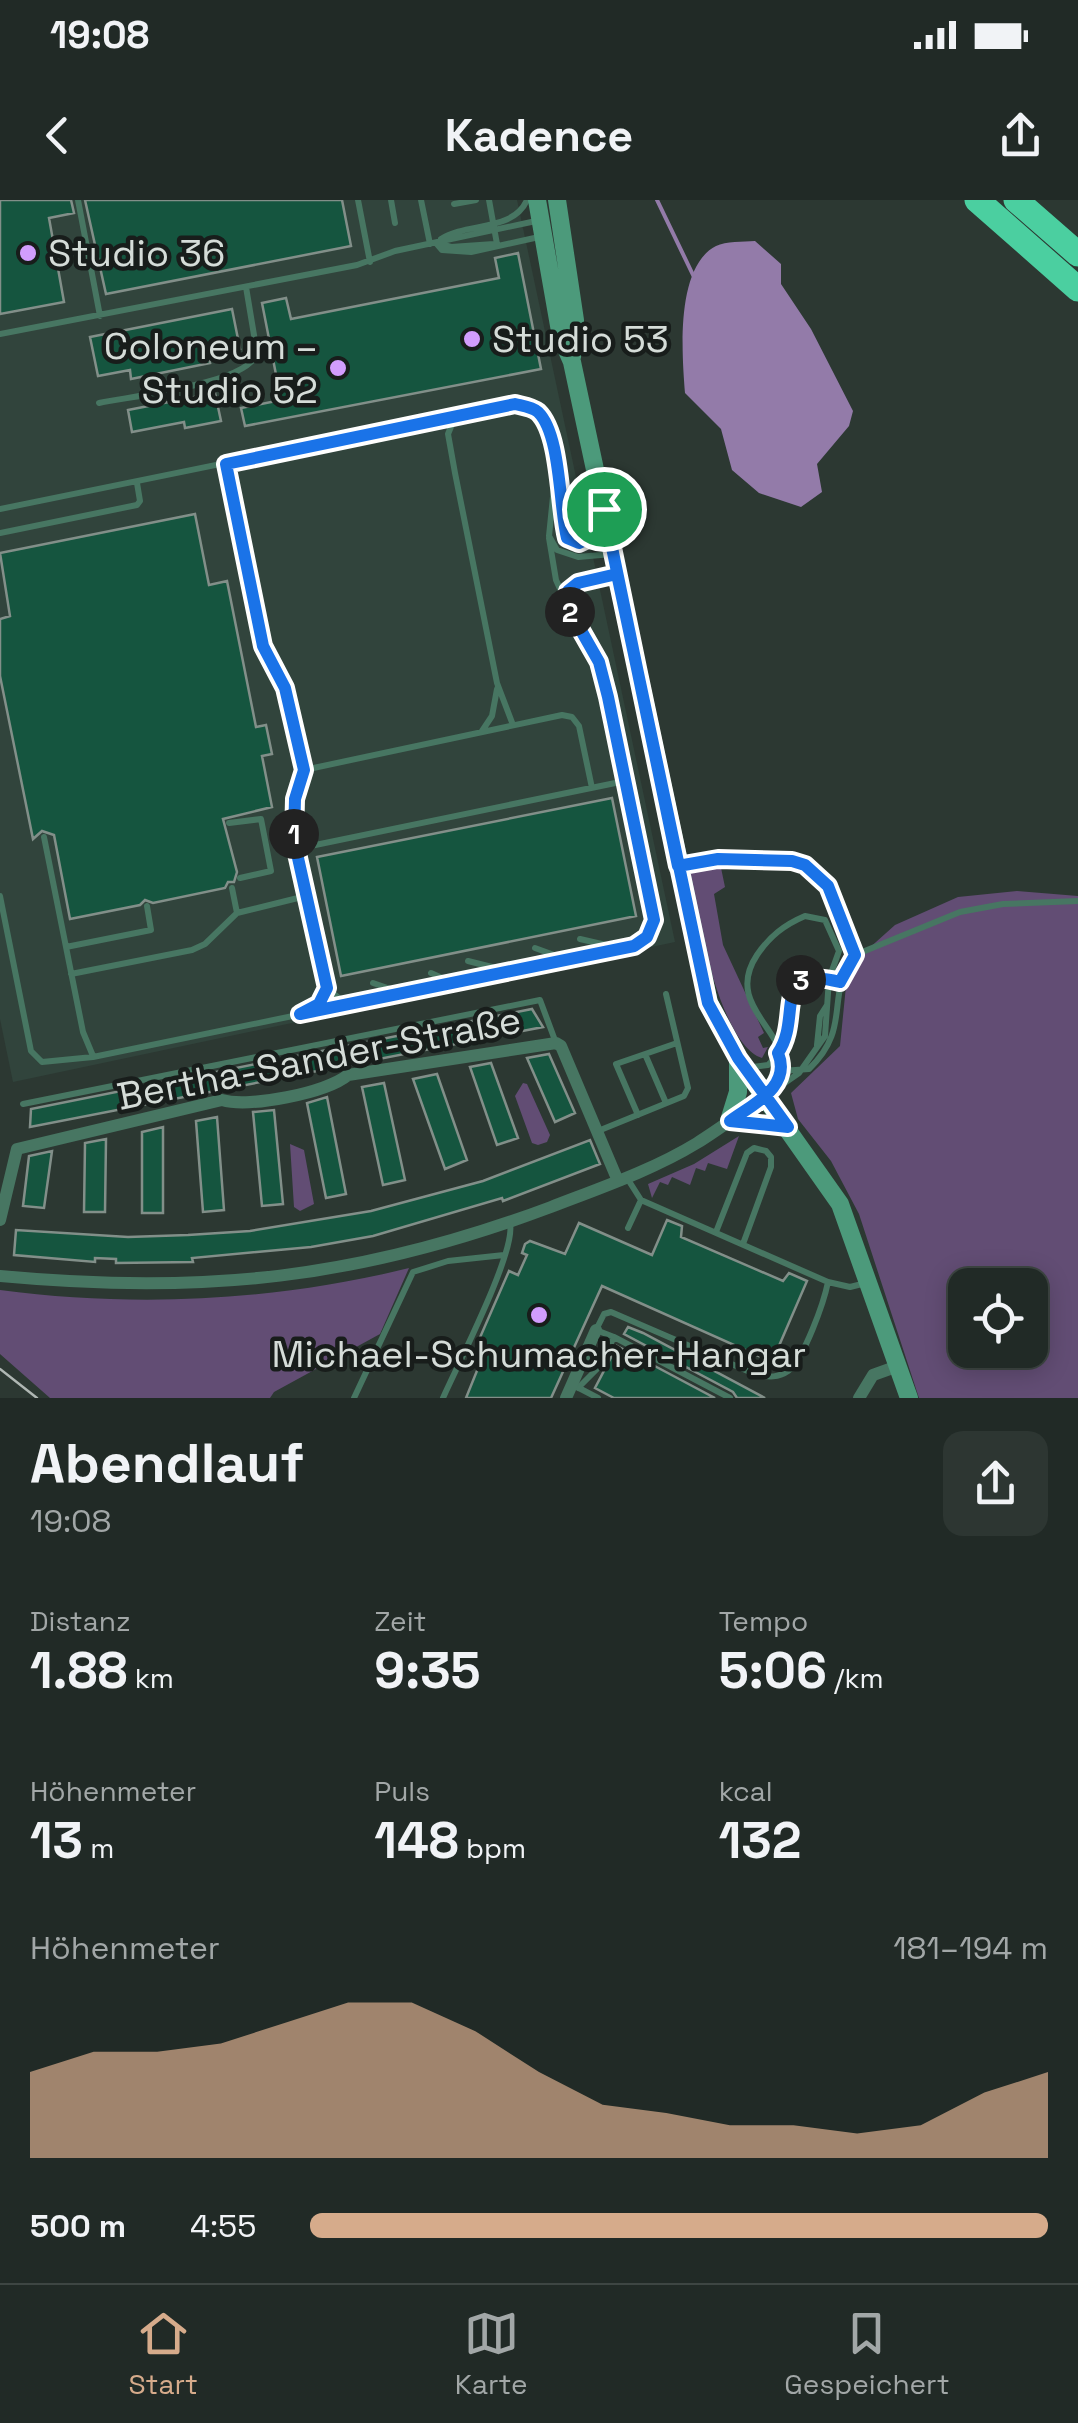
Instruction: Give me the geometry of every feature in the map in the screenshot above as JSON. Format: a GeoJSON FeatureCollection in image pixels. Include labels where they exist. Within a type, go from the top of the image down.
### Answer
{"type":"FeatureCollection","features":[{"type":"Feature","properties":{"kind":"highway"},"geometry":{"type":"LineString","coordinates":[[976,200],[1078,289]]}},
{"type":"Feature","properties":{"kind":"highway"},"geometry":{"type":"LineString","coordinates":[[1016,200],[1078,254]]}},
{"type":"Feature","properties":{"kind":"street"},"geometry":{"type":"LineString","coordinates":[[537,200],[549,228],[561,336],[572,362],[708,1003],[741,1063],[840,1204],[909,1398]]}},
{"type":"Feature","properties":{"kind":"street"},"geometry":{"type":"LineString","coordinates":[[549,228],[557,200]]}},
{"type":"Feature","properties":{"kind":"street","name":"Bertha-Sander-Straße"},"geometry":{"type":"LineString","coordinates":[[0,1220],[16,1149],[222,1100],[240,1104],[331,1087],[348,1075],[556,1042],[562,1046],[597,1132],[622,1179]]}},
{"type":"Feature","properties":{"kind":"street"},"geometry":{"type":"LineString","coordinates":[[730,1121],[741,1063]]}},
{"type":"Feature","properties":{"kind":"street"},"geometry":{"type":"LineString","coordinates":[[0,1276],[98,1285],[256,1281],[406,1254],[509,1222],[622,1179],[695,1144],[766,1096]]}},
{"type":"Feature","properties":{"kind":"street"},"geometry":{"type":"LineString","coordinates":[[730,1121],[788,1127]]}},
{"type":"Feature","properties":{"kind":"street"},"geometry":{"type":"LineString","coordinates":[[572,1390],[596,1330]]}},
{"type":"Feature","properties":{"kind":"street"},"geometry":{"type":"LineString","coordinates":[[859,1398],[873,1375],[898,1366]]}},
{"type":"Feature","properties":{"kind":"lane"},"geometry":{"type":"LineString","coordinates":[[78,200],[100,316]]}},
{"type":"Feature","properties":{"kind":"lane"},"geometry":{"type":"LineString","coordinates":[[358,200],[370,262]]}},
{"type":"Feature","properties":{"kind":"lane"},"geometry":{"type":"LineString","coordinates":[[391,200],[395,223]]}},
{"type":"Feature","properties":{"kind":"lane"},"geometry":{"type":"LineString","coordinates":[[420,200],[433,243]]}},
{"type":"Feature","properties":{"kind":"lane"},"geometry":{"type":"LineString","coordinates":[[454,204],[476,200]]}},
{"type":"Feature","properties":{"kind":"lane"},"geometry":{"type":"LineString","coordinates":[[489,200],[497,244]]}},
{"type":"Feature","properties":{"kind":"lane"},"geometry":{"type":"LineString","coordinates":[[0,334],[370,262],[395,250],[493,226],[519,214],[527,200]]}},
{"type":"Feature","properties":{"kind":"lane"},"geometry":{"type":"LineString","coordinates":[[493,226],[549,228]]}},
{"type":"Feature","properties":{"kind":"lane"},"geometry":{"type":"LineString","coordinates":[[433,243],[451,247],[497,244],[549,228]]}},
{"type":"Feature","properties":{"kind":"lane"},"geometry":{"type":"LineString","coordinates":[[100,403],[212,380],[246,368],[258,352],[246,287]]}},
{"type":"Feature","properties":{"kind":"lane"},"geometry":{"type":"LineString","coordinates":[[0,509],[515,404],[534,408],[545,422],[564,504],[564,526],[572,542],[590,538],[604,509]]}},
{"type":"Feature","properties":{"kind":"lane"},"geometry":{"type":"LineString","coordinates":[[456,416],[448,434],[498,683],[513,726]]}},
{"type":"Feature","properties":{"kind":"lane"},"geometry":{"type":"LineString","coordinates":[[226,464],[263,646],[285,688],[304,770],[293,818],[306,896],[327,988],[347,1005]]}},
{"type":"Feature","properties":{"kind":"lane"},"geometry":{"type":"LineString","coordinates":[[0,896],[31,1052],[42,1062],[94,1057],[566,960],[620,948],[647,937],[654,920],[599,662],[556,580],[549,536],[556,471]]}},
{"type":"Feature","properties":{"kind":"lane"},"geometry":{"type":"LineString","coordinates":[[0,533],[137,506],[140,501],[136,482]]}},
{"type":"Feature","properties":{"kind":"lane"},"geometry":{"type":"LineString","coordinates":[[549,536],[556,550],[578,557],[613,554]]}},
{"type":"Feature","properties":{"kind":"lane"},"geometry":{"type":"LineString","coordinates":[[566,604],[568,591],[578,583],[617,574]]}},
{"type":"Feature","properties":{"kind":"lane"},"geometry":{"type":"LineString","coordinates":[[482,732],[498,700],[498,683]]}},
{"type":"Feature","properties":{"kind":"lane"},"geometry":{"type":"LineString","coordinates":[[304,770],[572,717],[580,726],[592,788]]}},
{"type":"Feature","properties":{"kind":"lane"},"geometry":{"type":"LineString","coordinates":[[296,849],[625,781]]}},
{"type":"Feature","properties":{"kind":"lane"},"geometry":{"type":"LineString","coordinates":[[228,823],[262,819],[271,872],[240,878]]}},
{"type":"Feature","properties":{"kind":"lane"},"geometry":{"type":"LineString","coordinates":[[44,837],[83,1032],[94,1057]]}},
{"type":"Feature","properties":{"kind":"lane"},"geometry":{"type":"LineString","coordinates":[[678,866],[718,859],[792,861],[805,865],[828,886],[855,955]]}},
{"type":"Feature","properties":{"kind":"lane"},"geometry":{"type":"LineString","coordinates":[[232,888],[237,913]]}},
{"type":"Feature","properties":{"kind":"lane"},"geometry":{"type":"LineString","coordinates":[[71,974],[192,950],[206,944],[237,913],[306,896]]}},
{"type":"Feature","properties":{"kind":"lane"},"geometry":{"type":"LineString","coordinates":[[782,1072],[809,1068],[831,1045],[840,982],[855,955],[960,912],[1003,904],[1078,901]]}},
{"type":"Feature","properties":{"kind":"lane"},"geometry":{"type":"LineString","coordinates":[[66,947],[151,930],[146,906]]}},
{"type":"Feature","properties":{"kind":"lane"},"geometry":{"type":"LineString","coordinates":[[805,916],[820,917],[825,920],[838,951],[829,980],[825,1036],[813,1058],[766,1096],[782,1072],[778,1053],[746,985],[749,969],[784,926],[805,916]]}},
{"type":"Feature","properties":{"kind":"lane"},"geometry":{"type":"LineString","coordinates":[[580,939],[620,948]]}},
{"type":"Feature","properties":{"kind":"lane"},"geometry":{"type":"LineString","coordinates":[[535,948],[566,960]]}},
{"type":"Feature","properties":{"kind":"lane"},"geometry":{"type":"LineString","coordinates":[[468,960],[510,971]]}},
{"type":"Feature","properties":{"kind":"lane"},"geometry":{"type":"LineString","coordinates":[[431,973],[452,983]]}},
{"type":"Feature","properties":{"kind":"lane"},"geometry":{"type":"LineString","coordinates":[[741,1063],[768,1065],[778,1053],[788,1036],[795,986],[809,978],[840,982]]}},
{"type":"Feature","properties":{"kind":"lane"},"geometry":{"type":"LineString","coordinates":[[373,983],[403,993]]}},
{"type":"Feature","properties":{"kind":"lane"},"geometry":{"type":"LineString","coordinates":[[300,1014],[319,1004],[327,988]]}},
{"type":"Feature","properties":{"kind":"lane"},"geometry":{"type":"LineString","coordinates":[[597,1132],[684,1096],[688,1088],[666,994]]}},
{"type":"Feature","properties":{"kind":"lane"},"geometry":{"type":"LineString","coordinates":[[23,1104],[540,1000],[556,1042]]}},
{"type":"Feature","properties":{"kind":"lane"},"geometry":{"type":"LineString","coordinates":[[638,1115],[616,1064],[677,1043]]}},
{"type":"Feature","properties":{"kind":"lane"},"geometry":{"type":"LineString","coordinates":[[645,1054],[666,1103]]}},
{"type":"Feature","properties":{"kind":"lane"},"geometry":{"type":"LineString","coordinates":[[716,1232],[748,1153],[754,1148],[766,1150],[771,1157],[770,1167],[743,1244]]}},
{"type":"Feature","properties":{"kind":"lane"},"geometry":{"type":"LineString","coordinates":[[622,1179],[641,1200],[828,1282],[850,1287],[869,1282]]}},
{"type":"Feature","properties":{"kind":"lane"},"geometry":{"type":"LineString","coordinates":[[628,1228],[641,1200]]}},
{"type":"Feature","properties":{"kind":"lane"},"geometry":{"type":"LineString","coordinates":[[443,1398],[504,1254],[511,1231],[509,1222]]}},
{"type":"Feature","properties":{"kind":"lane"},"geometry":{"type":"LineString","coordinates":[[354,1398],[413,1272],[448,1260],[504,1254]]}},
{"type":"Feature","properties":{"kind":"lane"},"geometry":{"type":"LineString","coordinates":[[730,1398],[596,1330],[604,1314],[611,1312],[772,1378],[796,1364],[828,1282]]}},
{"type":"Feature","properties":{"kind":"lane"},"geometry":{"type":"LineString","coordinates":[[572,1390],[598,1368],[614,1337]]}},
{"type":"Feature","properties":{"kind":"lane"},"geometry":{"type":"LineString","coordinates":[[572,1390],[598,1398]]}},
{"type":"Feature","properties":{"kind":"shaded area"},"geometry":{"type":"Polygon","coordinates":[[[0,200],[517,200],[675,942],[13,1082],[0,1019],[0,200]]]}},
{"type":"Feature","properties":{"kind":"shaded area"},"geometry":{"type":"Polygon","coordinates":[[[755,241],[781,264],[781,284],[811,329],[853,411],[849,426],[817,464],[822,492],[801,507],[759,493],[732,470],[721,429],[685,393],[684,313],[693,272],[716,246],[755,241]]]}},
{"type":"Feature","properties":{"kind":"shaded area"},"geometry":{"type":"Polygon","coordinates":[[[720,863],[725,887],[714,894],[723,945],[764,1033],[758,1037],[763,1048],[768,1047],[762,1058],[747,1048],[722,1004],[697,915],[690,871],[720,863]]]}},
{"type":"Feature","properties":{"kind":"shaded area"},"geometry":{"type":"Polygon","coordinates":[[[1017,891],[1078,896],[1078,1398],[919,1398],[859,1214],[831,1161],[798,1119],[791,1093],[840,1046],[846,986],[857,959],[895,925],[958,897],[1017,891]]]}},
{"type":"Feature","properties":{"kind":"shaded area"},"geometry":{"type":"Polygon","coordinates":[[[523,1083],[527,1084],[550,1135],[547,1142],[538,1145],[532,1143],[515,1096],[523,1083]]]}},
{"type":"Feature","properties":{"kind":"shaded area"},"geometry":{"type":"Polygon","coordinates":[[[739,1136],[727,1169],[708,1163],[705,1171],[696,1168],[690,1185],[672,1177],[668,1185],[660,1182],[652,1198],[648,1184],[694,1164],[739,1136]]]}},
{"type":"Feature","properties":{"kind":"shaded area"},"geometry":{"type":"Polygon","coordinates":[[[290,1144],[304,1150],[314,1204],[300,1211],[294,1207],[290,1144]]]}},
{"type":"Feature","properties":{"kind":"shaded area"},"geometry":{"type":"Polygon","coordinates":[[[409,1268],[380,1334],[274,1392],[270,1398],[50,1398],[0,1354],[0,1290],[103,1299],[206,1298],[308,1288],[409,1268]]]}},
{"type":"Feature","properties":{"kind":"building"},"geometry":{"type":"Polygon","coordinates":[[[0,200],[71,200],[74,213],[49,218],[64,302],[0,314],[0,200]]]}},
{"type":"Feature","properties":{"kind":"building"},"geometry":{"type":"Polygon","coordinates":[[[85,200],[342,200],[351,246],[106,294],[85,200]]]}},
{"type":"Feature","properties":{"kind":"building"},"geometry":{"type":"Polygon","coordinates":[[[518,253],[541,369],[245,426],[241,408],[281,400],[262,303],[286,298],[291,319],[499,278],[495,258],[518,253]]]}},
{"type":"Feature","properties":{"kind":"building"},"geometry":{"type":"Polygon","coordinates":[[[232,309],[240,349],[208,355],[210,363],[131,379],[130,370],[98,376],[90,337],[232,309]]]}},
{"type":"Feature","properties":{"kind":"building"},"geometry":{"type":"Polygon","coordinates":[[[215,393],[221,421],[185,428],[184,422],[132,432],[128,410],[215,393]]]}},
{"type":"Feature","properties":{"kind":"building"},"geometry":{"type":"Polygon","coordinates":[[[195,514],[209,585],[227,581],[256,727],[266,725],[272,754],[262,756],[272,807],[223,819],[237,872],[234,882],[228,882],[225,888],[153,903],[145,900],[140,905],[70,919],[54,835],[42,831],[33,839],[0,676],[0,619],[10,616],[0,553],[195,514]]]}},
{"type":"Feature","properties":{"kind":"building"},"geometry":{"type":"Polygon","coordinates":[[[612,798],[636,916],[341,976],[317,857],[612,798]]]}},
{"type":"Feature","properties":{"kind":"building"},"geometry":{"type":"Polygon","coordinates":[[[532,1009],[543,1027],[30,1127],[31,1109],[532,1009]]]}},
{"type":"Feature","properties":{"kind":"building"},"geometry":{"type":"Polygon","coordinates":[[[549,1054],[575,1113],[555,1122],[527,1058],[549,1054]]]}},
{"type":"Feature","properties":{"kind":"building"},"geometry":{"type":"Polygon","coordinates":[[[491,1063],[518,1138],[497,1145],[470,1067],[491,1063]]]}},
{"type":"Feature","properties":{"kind":"building"},"geometry":{"type":"Polygon","coordinates":[[[437,1074],[467,1160],[445,1169],[413,1079],[437,1074]]]}},
{"type":"Feature","properties":{"kind":"building"},"geometry":{"type":"Polygon","coordinates":[[[384,1083],[405,1180],[383,1185],[362,1087],[384,1083]]]}},
{"type":"Feature","properties":{"kind":"building"},"geometry":{"type":"Polygon","coordinates":[[[327,1097],[346,1194],[326,1198],[307,1103],[327,1097]]]}},
{"type":"Feature","properties":{"kind":"building"},"geometry":{"type":"Polygon","coordinates":[[[274,1110],[283,1204],[262,1206],[253,1112],[274,1110]]]}},
{"type":"Feature","properties":{"kind":"building"},"geometry":{"type":"Polygon","coordinates":[[[217,1117],[224,1210],[203,1212],[196,1121],[217,1117]]]}},
{"type":"Feature","properties":{"kind":"building"},"geometry":{"type":"Polygon","coordinates":[[[163,1127],[163,1213],[142,1213],[142,1132],[163,1127]]]}},
{"type":"Feature","properties":{"kind":"building"},"geometry":{"type":"Polygon","coordinates":[[[106,1139],[105,1212],[84,1212],[85,1143],[106,1139]]]}},
{"type":"Feature","properties":{"kind":"building"},"geometry":{"type":"Polygon","coordinates":[[[590,1140],[600,1164],[503,1201],[502,1198],[373,1236],[311,1247],[192,1258],[193,1262],[116,1263],[116,1259],[95,1258],[95,1262],[14,1255],[16,1230],[128,1237],[188,1235],[250,1231],[371,1211],[483,1181],[590,1140]]]}},
{"type":"Feature","properties":{"kind":"building"},"geometry":{"type":"Polygon","coordinates":[[[52,1151],[44,1208],[23,1206],[29,1156],[52,1151]]]}},
{"type":"Feature","properties":{"kind":"building"},"geometry":{"type":"Polygon","coordinates":[[[667,1220],[682,1226],[681,1237],[783,1281],[789,1273],[807,1281],[772,1362],[602,1286],[551,1398],[466,1398],[487,1346],[478,1342],[509,1271],[518,1275],[527,1255],[522,1253],[525,1244],[530,1241],[565,1254],[579,1223],[652,1255],[667,1220]]]}},
{"type":"Feature","properties":{"kind":"building"},"geometry":{"type":"Polygon","coordinates":[[[628,1327],[765,1398],[737,1398],[733,1392],[624,1334],[628,1327]]]}},
{"type":"Feature","properties":{"kind":"building"},"geometry":{"type":"Polygon","coordinates":[[[617,1346],[715,1398],[614,1398],[595,1388],[617,1346]]]}},
{"type":"Feature","properties":{"kind":"waterway"},"geometry":{"type":"LineString","coordinates":[[657,200],[694,277]]}},
{"type":"Feature","properties":{"kind":"tram line"},"geometry":{"type":"LineString","coordinates":[[0,1369],[37,1398]]}},
{"type":"Feature","properties":{"kind":"place","name":"Studio 36"},"geometry":{"type":"Point","coordinates":[28,253]}},
{"type":"Feature","properties":{"kind":"place","name":"Studio 53"},"geometry":{"type":"Point","coordinates":[472,339]}},
{"type":"Feature","properties":{"kind":"place","name":"Coloneum – Studio 52"},"geometry":{"type":"Point","coordinates":[338,368]}},
{"type":"Feature","properties":{"kind":"place","name":"Michael-Schumacher-Hangar"},"geometry":{"type":"Point","coordinates":[539,1315]}},
{"type":"Feature","properties":{"kind":"route"},"geometry":{"type":"LineString","coordinates":[[604,509],[590,538],[579,543],[567,538],[564,504],[545,422],[534,408],[515,404],[226,464],[263,646],[285,688],[304,770],[295,799],[294,840],[327,988],[319,1004],[300,1014],[634,946],[647,937],[654,920],[608,697],[599,662],[566,604],[568,591],[578,583],[617,574],[690,926],[708,1003],[744,1068],[766,1096],[788,1127],[730,1121],[766,1096],[780,1078],[783,1064],[778,1053],[788,1036],[791,992],[795,986],[809,978],[840,982],[855,955],[828,886],[805,865],[792,861],[718,859],[678,866],[604,509]]}}]}
